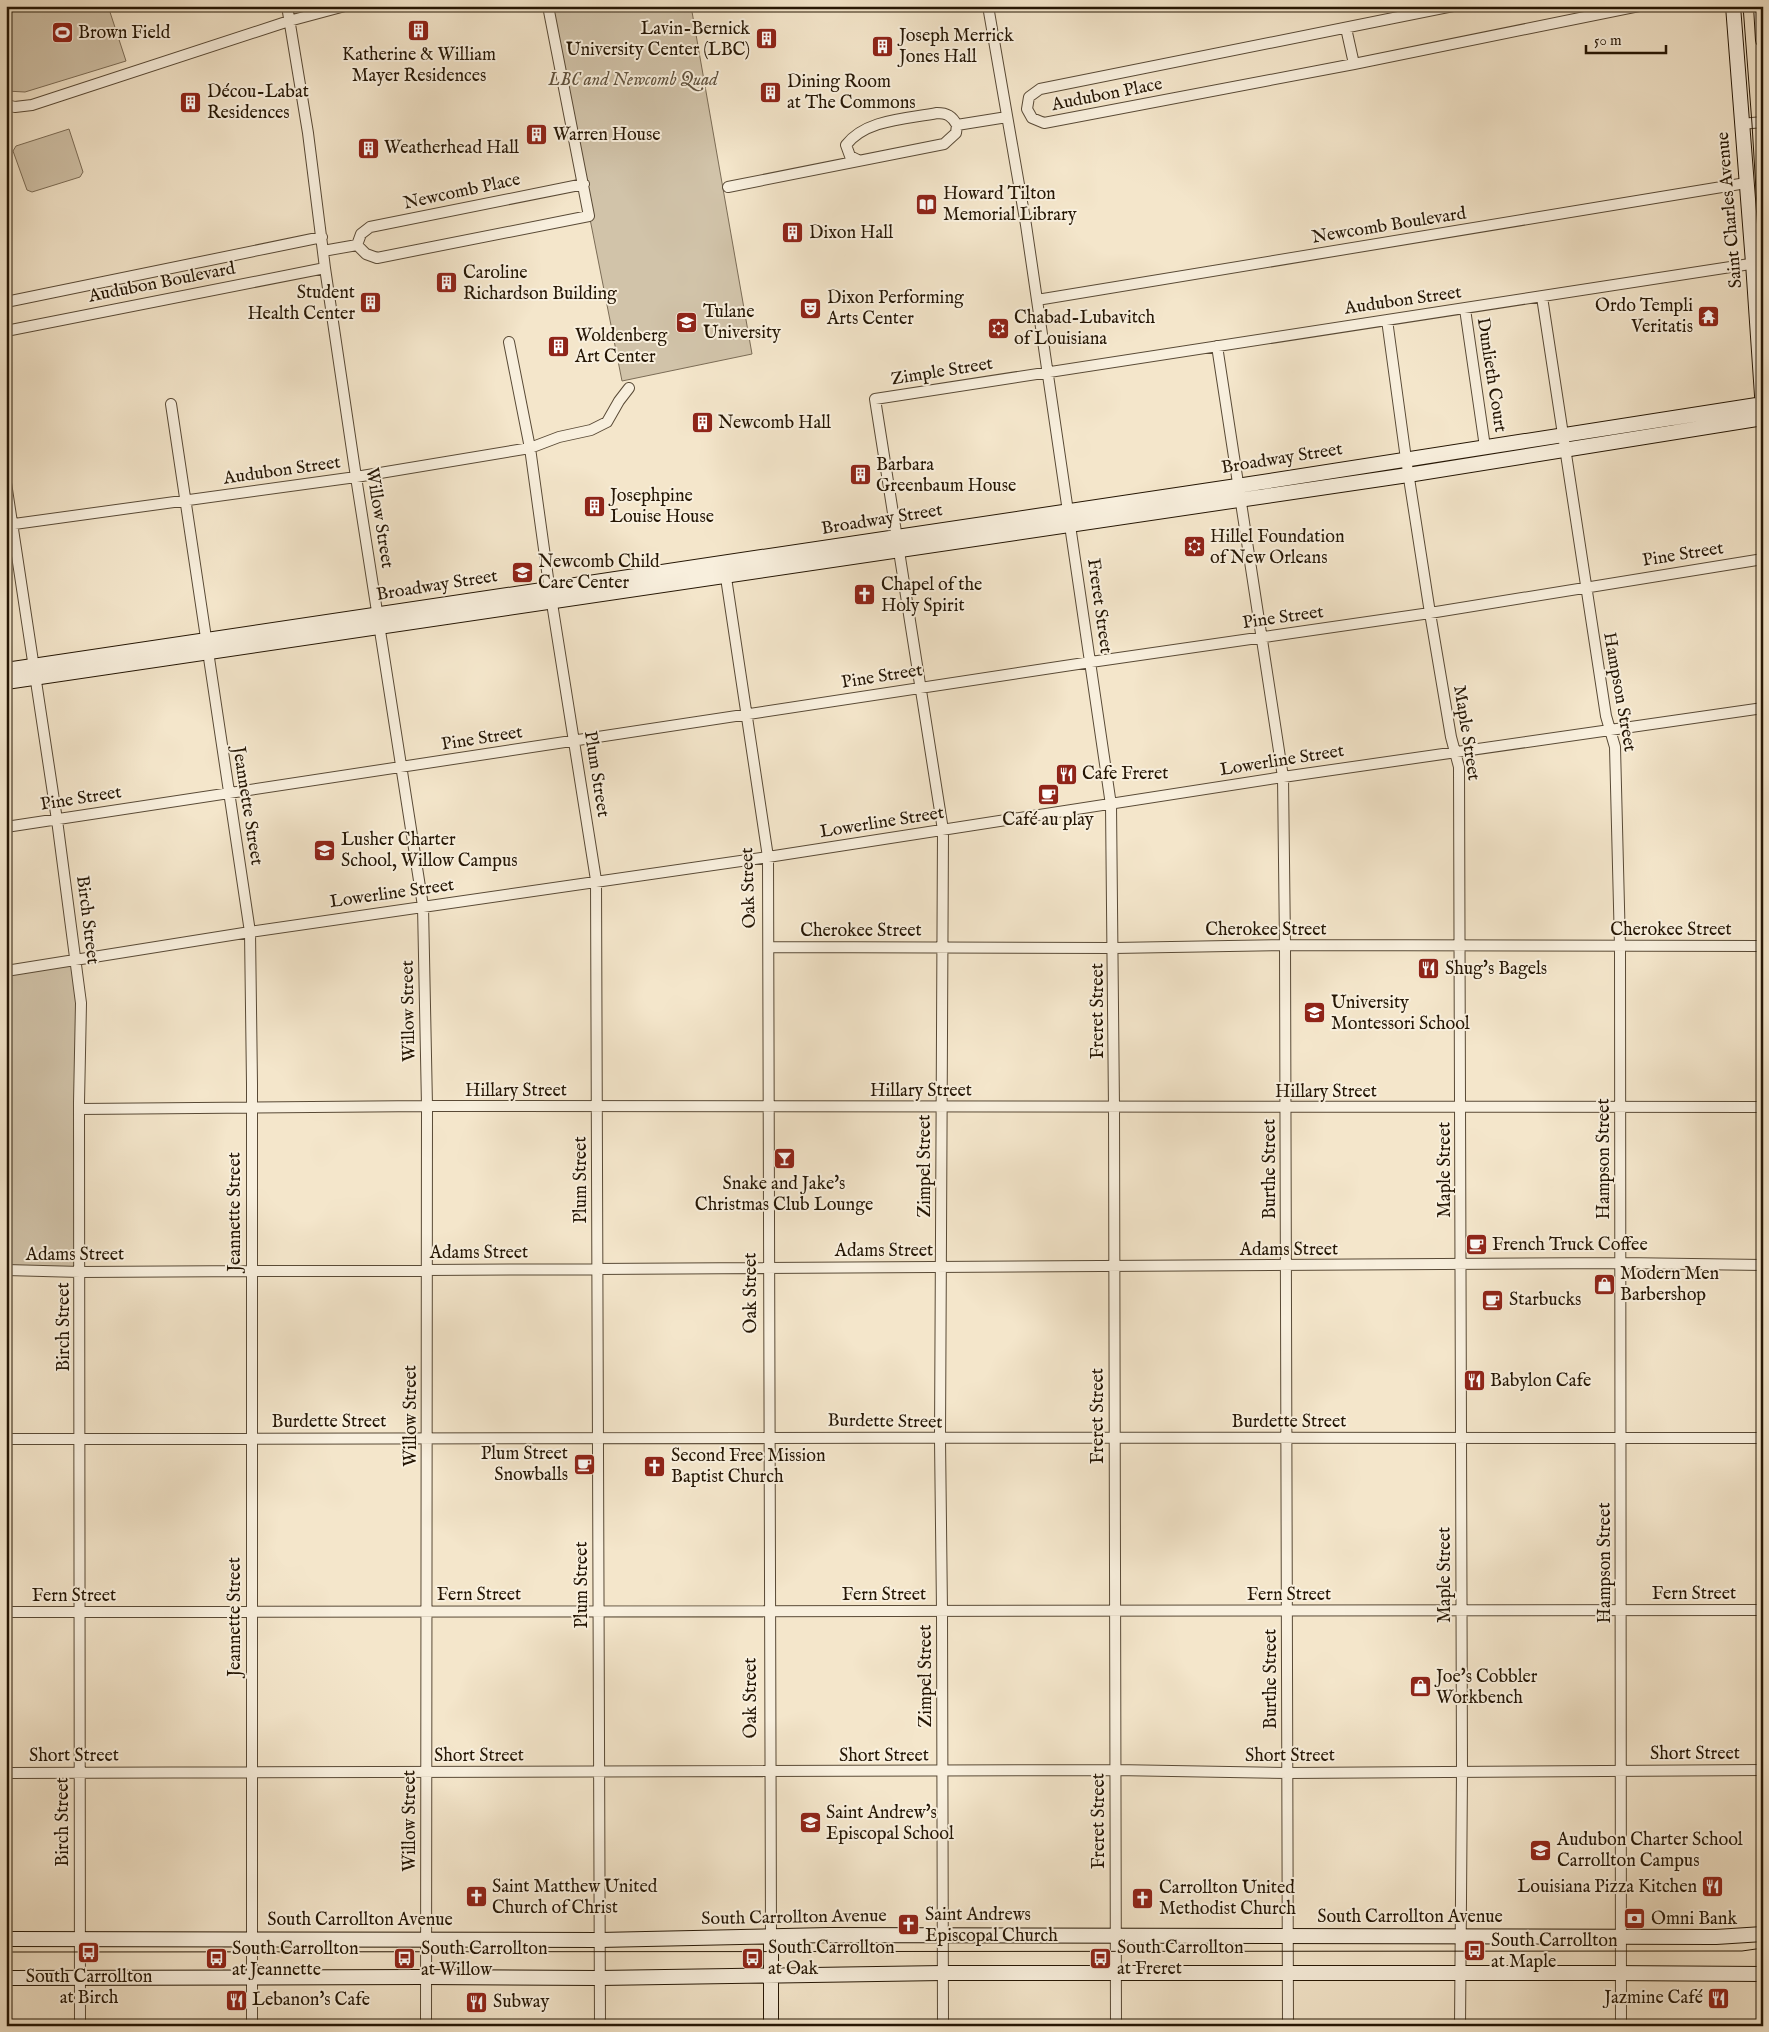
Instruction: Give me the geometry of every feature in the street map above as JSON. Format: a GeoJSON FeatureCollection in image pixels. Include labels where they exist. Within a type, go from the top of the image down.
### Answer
{"type":"FeatureCollection","features":[{"type":"Feature","properties":{"kind":"main road","name":"Saint Charles Avenue"},"geometry":{"type":"LineString","coordinates":[[1733,6],[1746,183],[1758,263],[1763,410]]}},
{"type":"Feature","properties":{"kind":"main road"},"geometry":{"type":"LineString","coordinates":[[1761,6],[1763,40]]}},
{"type":"Feature","properties":{"kind":"main road","name":"Broadway Street"},"geometry":{"type":"LineString","coordinates":[[6,682],[34,672],[1238,492],[1406,459],[1763,404]]}},
{"type":"Feature","properties":{"kind":"main road","name":"Broadway Street"},"geometry":{"type":"LineString","coordinates":[[1238,492],[1408,475],[1763,418]]}},
{"type":"Feature","properties":{"kind":"main road","name":"Broadway Street"},"geometry":{"type":"LineString","coordinates":[[6,670],[34,672]]}},
{"type":"Feature","properties":{"kind":"main road","name":"South Carrollton Avenue"},"geometry":{"type":"LineString","coordinates":[[6,1939],[251,1940],[426,1938],[599,1940],[771,1936],[1716,1937],[1763,1934]]}},
{"type":"Feature","properties":{"kind":"main road","name":"Oak Street"},"geometry":{"type":"LineString","coordinates":[[771,1936],[771,2026]]}},
{"type":"Feature","properties":{"kind":"main road"},"geometry":{"type":"LineString","coordinates":[[6,1978],[600,1978],[943,1973],[1763,1974]]}},
{"type":"Feature","properties":{"kind":"street","name":"Willow Street"},"geometry":{"type":"LineString","coordinates":[[287,6],[308,133],[325,268],[422,906],[427,1106],[426,2026]]}},
{"type":"Feature","properties":{"kind":"street"},"geometry":{"type":"LineString","coordinates":[[6,105],[15,107],[32,105],[289,21],[345,6]]}},
{"type":"Feature","properties":{"kind":"street"},"geometry":{"type":"LineString","coordinates":[[323,251],[357,245],[366,254],[377,258],[589,216],[548,6]]}},
{"type":"Feature","properties":{"kind":"street","name":"Freret Street"},"geometry":{"type":"LineString","coordinates":[[988,6],[1037,300],[1111,805],[1114,948],[1116,2026]]}},
{"type":"Feature","properties":{"kind":"street","name":"Audubon Place"},"geometry":{"type":"LineString","coordinates":[[1452,6],[1040,89],[1029,97],[1027,109],[1033,119],[1044,123],[1354,64],[1639,6]]}},
{"type":"Feature","properties":{"kind":"street"},"geometry":{"type":"LineString","coordinates":[[1346,28],[1354,64]]}},
{"type":"Feature","properties":{"kind":"street"},"geometry":{"type":"LineString","coordinates":[[728,187],[944,144],[956,133],[957,125],[953,117],[944,113],[937,113],[869,127],[846,145],[850,156],[858,160]]}},
{"type":"Feature","properties":{"kind":"street"},"geometry":{"type":"LineString","coordinates":[[957,125],[1006,117]]}},
{"type":"Feature","properties":{"kind":"street"},"geometry":{"type":"LineString","coordinates":[[1741,124],[1763,122]]}},
{"type":"Feature","properties":{"kind":"street","name":"Newcomb Boulevard"},"geometry":{"type":"LineString","coordinates":[[1037,300],[1746,183]]}},
{"type":"Feature","properties":{"kind":"street","name":"Newcomb Place"},"geometry":{"type":"LineString","coordinates":[[357,245],[361,234],[370,227],[584,184]]}},
{"type":"Feature","properties":{"kind":"street","name":"Audubon Boulevard"},"geometry":{"type":"LineString","coordinates":[[6,302],[322,237]]}},
{"type":"Feature","properties":{"kind":"street","name":"Audubon Street"},"geometry":{"type":"LineString","coordinates":[[1048,372],[1758,263]]}},
{"type":"Feature","properties":{"kind":"street","name":"Audubon Boulevard"},"geometry":{"type":"LineString","coordinates":[[6,331],[325,268]]}},
{"type":"Feature","properties":{"kind":"street","name":"Hampson Street"},"geometry":{"type":"LineString","coordinates":[[1542,297],[1606,716],[1615,747],[1620,946],[1621,2026]]}},
{"type":"Feature","properties":{"kind":"street","name":"Dunlieth Court"},"geometry":{"type":"LineString","coordinates":[[1464,309],[1485,447]]}},
{"type":"Feature","properties":{"kind":"street","name":"Maple Street"},"geometry":{"type":"LineString","coordinates":[[1387,320],[1408,475],[1430,613],[1451,737],[1459,767],[1462,1610],[1460,2026]]}},
{"type":"Feature","properties":{"kind":"street","name":"Plum Street"},"geometry":{"type":"LineString","coordinates":[[508,342],[530,448],[596,880],[600,2026]]}},
{"type":"Feature","properties":{"kind":"street","name":"Burthe Street"},"geometry":{"type":"LineString","coordinates":[[1217,346],[1260,637],[1283,777],[1286,1108],[1288,2026]]}},
{"type":"Feature","properties":{"kind":"street","name":"Zimple Street"},"geometry":{"type":"LineString","coordinates":[[897,544],[875,399],[1048,372]]}},
{"type":"Feature","properties":{"kind":"street","name":"Audubon Street"},"geometry":{"type":"LineString","coordinates":[[9,525],[356,477],[530,448],[559,437],[591,430],[607,422],[628,388]]}},
{"type":"Feature","properties":{"kind":"street","name":"Jeannette Street"},"geometry":{"type":"LineString","coordinates":[[171,404],[250,932],[252,2026]]}},
{"type":"Feature","properties":{"kind":"street","name":"Birch Street"},"geometry":{"type":"LineString","coordinates":[[6,483],[9,525],[57,820],[81,1003],[79,1109],[80,2026]]}},
{"type":"Feature","properties":{"kind":"street","name":"Zimpel Street"},"geometry":{"type":"LineString","coordinates":[[897,544],[943,830],[940,1439],[943,1936]]}},
{"type":"Feature","properties":{"kind":"street","name":"Pine Street"},"geometry":{"type":"LineString","coordinates":[[6,827],[1091,662],[1430,613],[1763,559]]}},
{"type":"Feature","properties":{"kind":"street","name":"Oak Street"},"geometry":{"type":"LineString","coordinates":[[725,570],[768,857],[770,947],[771,1936]]}},
{"type":"Feature","properties":{"kind":"street","name":"Lowerline Street"},"geometry":{"type":"LineString","coordinates":[[6,971],[250,932],[596,880],[768,857],[1283,777],[1763,708]]}},
{"type":"Feature","properties":{"kind":"street","name":"Cherokee Street"},"geometry":{"type":"LineString","coordinates":[[770,947],[1763,946]]}},
{"type":"Feature","properties":{"kind":"street","name":"Hillary Street"},"geometry":{"type":"LineString","coordinates":[[79,1109],[427,1106],[769,1108],[1763,1107]]}},
{"type":"Feature","properties":{"kind":"street","name":"Adams Street"},"geometry":{"type":"LineString","coordinates":[[6,1270],[80,1272],[1621,1263],[1763,1266]]}},
{"type":"Feature","properties":{"kind":"street","name":"Burdette Street"},"geometry":{"type":"LineString","coordinates":[[6,1439],[770,1436],[940,1439],[1763,1438]]}},
{"type":"Feature","properties":{"kind":"street","name":"Fern Street"},"geometry":{"type":"LineString","coordinates":[[6,1612],[1763,1610]]}},
{"type":"Feature","properties":{"kind":"street","name":"Short Street"},"geometry":{"type":"LineString","coordinates":[[6,1773],[943,1772],[1115,1770],[1287,1774],[1763,1770]]}},
{"type":"Feature","properties":{"kind":"street"},"geometry":{"type":"LineString","coordinates":[[943,1936],[943,2026]]}},
{"type":"Feature","properties":{"kind":"green space","name":"Brown Field"},"geometry":{"type":"Polygon","coordinates":[[[6,6],[108,6],[126,61],[25,92],[6,91],[6,6]]]}},
{"type":"Feature","properties":{"kind":"green space","name":"LBC and Newcomb Quad"},"geometry":{"type":"Polygon","coordinates":[[[548,6],[691,6],[752,354],[622,381],[548,6]]]}},
{"type":"Feature","properties":{"kind":"green space"},"geometry":{"type":"Polygon","coordinates":[[[69,129],[83,172],[80,177],[32,192],[27,190],[13,151],[16,146],[69,129]]]}},
{"type":"Feature","properties":{"kind":"green space"},"geometry":{"type":"Polygon","coordinates":[[[76,960],[80,1272],[6,1271],[6,970],[76,960]]]}},
{"type":"Feature","properties":{"kind":"tram line"},"geometry":{"type":"LineString","coordinates":[[1743,6],[1763,306]]}},
{"type":"Feature","properties":{"kind":"tram line"},"geometry":{"type":"LineString","coordinates":[[6,1952],[1742,1951],[1763,1948]]}},
{"type":"Feature","properties":{"kind":"place","name":"Katherine & William Mayer Residences"},"geometry":{"type":"Point","coordinates":[419,30]}},
{"type":"Feature","properties":{"kind":"place","name":"Brown Field"},"geometry":{"type":"Point","coordinates":[62,33]}},
{"type":"Feature","properties":{"kind":"place","name":"Lavin-Bernick University Center (LBC)"},"geometry":{"type":"Point","coordinates":[766,39]}},
{"type":"Feature","properties":{"kind":"place","name":"Joseph Merrick Jones Hall"},"geometry":{"type":"Point","coordinates":[883,46]}},
{"type":"Feature","properties":{"kind":"place","name":"Dining Room at The Commons"},"geometry":{"type":"Point","coordinates":[771,92]}},
{"type":"Feature","properties":{"kind":"place","name":"Décou-Labat Residences"},"geometry":{"type":"Point","coordinates":[191,102]}},
{"type":"Feature","properties":{"kind":"place","name":"Warren House"},"geometry":{"type":"Point","coordinates":[537,135]}},
{"type":"Feature","properties":{"kind":"place","name":"Weatherhead Hall"},"geometry":{"type":"Point","coordinates":[368,148]}},
{"type":"Feature","properties":{"kind":"place","name":"Howard Tilton Memorial Library"},"geometry":{"type":"Point","coordinates":[927,204]}},
{"type":"Feature","properties":{"kind":"place","name":"Dixon Hall"},"geometry":{"type":"Point","coordinates":[793,233]}},
{"type":"Feature","properties":{"kind":"place","name":"Caroline Richardson Building"},"geometry":{"type":"Point","coordinates":[447,283]}},
{"type":"Feature","properties":{"kind":"place","name":"Student Health Center"},"geometry":{"type":"Point","coordinates":[371,303]}},
{"type":"Feature","properties":{"kind":"place","name":"Dixon Performing Arts Center"},"geometry":{"type":"Point","coordinates":[811,308]}},
{"type":"Feature","properties":{"kind":"place","name":"Ordo Templi Veritatis"},"geometry":{"type":"Point","coordinates":[1709,316]}},
{"type":"Feature","properties":{"kind":"place","name":"Tulane University"},"geometry":{"type":"Point","coordinates":[687,322]}},
{"type":"Feature","properties":{"kind":"place","name":"Chabad-Lubavitch of Louisiana"},"geometry":{"type":"Point","coordinates":[998,328]}},
{"type":"Feature","properties":{"kind":"place","name":"Woldenberg Art Center"},"geometry":{"type":"Point","coordinates":[559,346]}},
{"type":"Feature","properties":{"kind":"place","name":"Newcomb Hall"},"geometry":{"type":"Point","coordinates":[702,423]}},
{"type":"Feature","properties":{"kind":"place","name":"Barbara Greenbaum House"},"geometry":{"type":"Point","coordinates":[860,475]}},
{"type":"Feature","properties":{"kind":"place","name":"Josephpine Louise House"},"geometry":{"type":"Point","coordinates":[594,506]}},
{"type":"Feature","properties":{"kind":"place","name":"Hillel Foundation of New Orleans"},"geometry":{"type":"Point","coordinates":[1194,547]}},
{"type":"Feature","properties":{"kind":"place","name":"Newcomb Child Care Center"},"geometry":{"type":"Point","coordinates":[522,572]}},
{"type":"Feature","properties":{"kind":"place","name":"Chapel of the Holy Spirit"},"geometry":{"type":"Point","coordinates":[865,595]}},
{"type":"Feature","properties":{"kind":"place","name":"Cafe Freret"},"geometry":{"type":"Point","coordinates":[1066,774]}},
{"type":"Feature","properties":{"kind":"place","name":"Café au play"},"geometry":{"type":"Point","coordinates":[1048,795]}},
{"type":"Feature","properties":{"kind":"place","name":"Lusher Charter School, Willow Campus"},"geometry":{"type":"Point","coordinates":[325,850]}},
{"type":"Feature","properties":{"kind":"place","name":"Shug's Bagels"},"geometry":{"type":"Point","coordinates":[1429,969]}},
{"type":"Feature","properties":{"kind":"place","name":"University Montessori School"},"geometry":{"type":"Point","coordinates":[1315,1013]}},
{"type":"Feature","properties":{"kind":"place","name":"Snake and Jake's Christmas Club Lounge"},"geometry":{"type":"Point","coordinates":[784,1159]}},
{"type":"Feature","properties":{"kind":"place","name":"French Truck Coffee"},"geometry":{"type":"Point","coordinates":[1476,1245]}},
{"type":"Feature","properties":{"kind":"place","name":"Modern Men Barbershop"},"geometry":{"type":"Point","coordinates":[1604,1284]}},
{"type":"Feature","properties":{"kind":"place","name":"Starbucks"},"geometry":{"type":"Point","coordinates":[1493,1300]}},
{"type":"Feature","properties":{"kind":"place","name":"Babylon Cafe"},"geometry":{"type":"Point","coordinates":[1474,1381]}},
{"type":"Feature","properties":{"kind":"place","name":"Plum Street Snowballs"},"geometry":{"type":"Point","coordinates":[584,1464]}},
{"type":"Feature","properties":{"kind":"place","name":"Second Free Mission Baptist Church"},"geometry":{"type":"Point","coordinates":[655,1466]}},
{"type":"Feature","properties":{"kind":"place","name":"Joe's Cobbler Workbench"},"geometry":{"type":"Point","coordinates":[1420,1687]}},
{"type":"Feature","properties":{"kind":"place","name":"Saint Andrew's Episcopal School"},"geometry":{"type":"Point","coordinates":[810,1823]}},
{"type":"Feature","properties":{"kind":"place","name":"Audubon Charter School Carrollton Campus"},"geometry":{"type":"Point","coordinates":[1541,1850]}},
{"type":"Feature","properties":{"kind":"place","name":"Louisiana Pizza Kitchen"},"geometry":{"type":"Point","coordinates":[1713,1887]}},
{"type":"Feature","properties":{"kind":"place","name":"Saint Matthew United Church of Christ"},"geometry":{"type":"Point","coordinates":[476,1897]}},
{"type":"Feature","properties":{"kind":"place","name":"Carrollton United Methodist Church"},"geometry":{"type":"Point","coordinates":[1143,1898]}},
{"type":"Feature","properties":{"kind":"place","name":"Omni Bank"},"geometry":{"type":"Point","coordinates":[1635,1919]}},
{"type":"Feature","properties":{"kind":"place","name":"Saint Andrews Episcopal Church"},"geometry":{"type":"Point","coordinates":[909,1925]}},
{"type":"Feature","properties":{"kind":"place","name":"South Carrollton at Maple"},"geometry":{"type":"Point","coordinates":[1475,1951]}},
{"type":"Feature","properties":{"kind":"place","name":"South Carrollton at Birch"},"geometry":{"type":"Point","coordinates":[89,1952]}},
{"type":"Feature","properties":{"kind":"place","name":"South Carrollton at Oak"},"geometry":{"type":"Point","coordinates":[752,1958]}},
{"type":"Feature","properties":{"kind":"place","name":"South Carrollton at Freret"},"geometry":{"type":"Point","coordinates":[1101,1958]}},
{"type":"Feature","properties":{"kind":"place","name":"South Carrollton at Jeannette"},"geometry":{"type":"Point","coordinates":[216,1959]}},
{"type":"Feature","properties":{"kind":"place","name":"South Carrollton at Willow"},"geometry":{"type":"Point","coordinates":[405,1959]}},
{"type":"Feature","properties":{"kind":"place","name":"Jazmine Café"},"geometry":{"type":"Point","coordinates":[1719,1998]}},
{"type":"Feature","properties":{"kind":"place","name":"Lebanon's Cafe"},"geometry":{"type":"Point","coordinates":[236,2000]}},
{"type":"Feature","properties":{"kind":"place","name":"Subway"},"geometry":{"type":"Point","coordinates":[477,2002]}}]}
